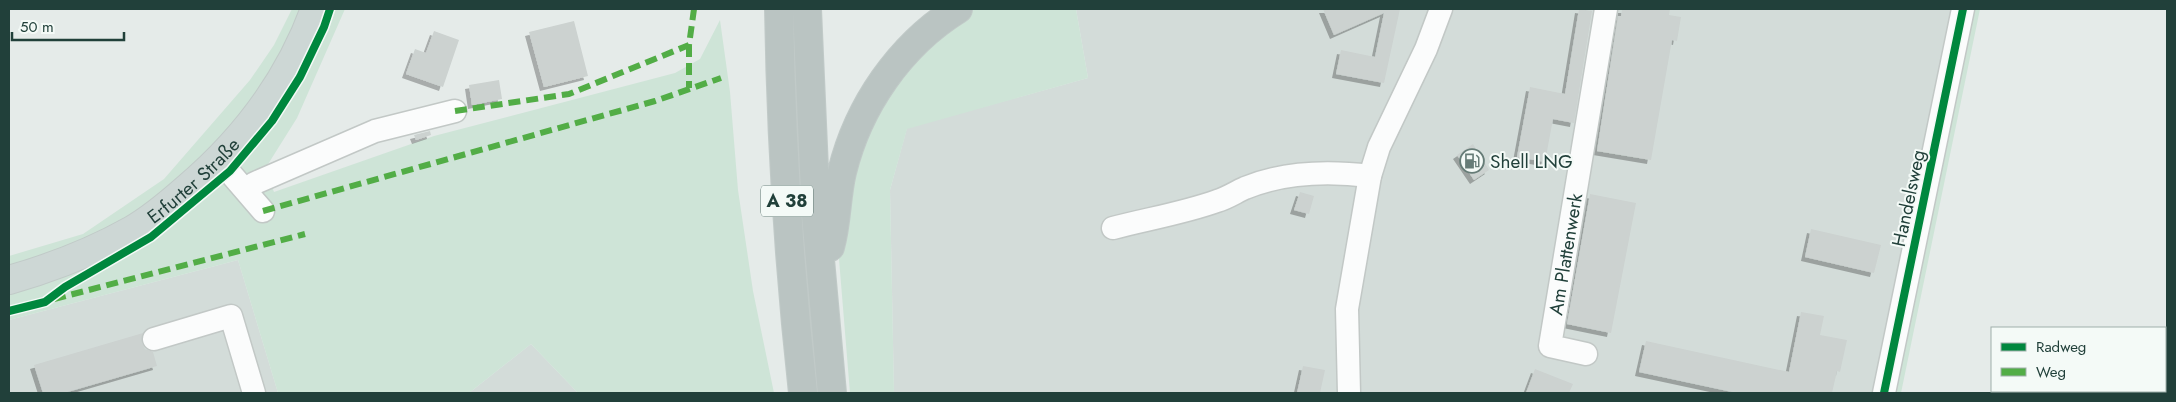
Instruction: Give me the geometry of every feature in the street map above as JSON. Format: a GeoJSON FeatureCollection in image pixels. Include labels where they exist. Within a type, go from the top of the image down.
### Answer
{"type":"FeatureCollection","features":[{"type":"Feature","properties":{"kind":"highway","name":"A 38"},"geometry":{"type":"LineString","coordinates":[[779,9],[786,185],[803,393]]}},
{"type":"Feature","properties":{"kind":"highway","name":"A 38"},"geometry":{"type":"LineString","coordinates":[[807,9],[812,146],[820,277],[832,393]]}},
{"type":"Feature","properties":{"kind":"highway"},"geometry":{"type":"LineString","coordinates":[[820,277],[833,237],[842,172],[850,145],[864,112],[887,76],[902,57],[936,24],[958,9]]}},
{"type":"Feature","properties":{"kind":"main road","name":"Erfurter Straße"},"geometry":{"type":"LineString","coordinates":[[9,280],[73,258],[133,230],[170,203],[219,160],[251,122],[284,74],[303,40],[315,9]]}},
{"type":"Feature","properties":{"kind":"street"},"geometry":{"type":"LineString","coordinates":[[1349,393],[1346,309],[1370,176],[1379,147],[1426,49],[1441,9]]}},
{"type":"Feature","properties":{"kind":"street","name":"Am Plattenwerk"},"geometry":{"type":"LineString","coordinates":[[1586,354],[1550,346],[1606,9]]}},
{"type":"Feature","properties":{"kind":"street","name":"Handelsweg"},"geometry":{"type":"LineString","coordinates":[[1884,393],[1963,9]]}},
{"type":"Feature","properties":{"kind":"street"},"geometry":{"type":"LineString","coordinates":[[246,189],[255,183],[375,131],[455,110]]}},
{"type":"Feature","properties":{"kind":"street"},"geometry":{"type":"LineString","coordinates":[[219,160],[263,211]]}},
{"type":"Feature","properties":{"kind":"street"},"geometry":{"type":"LineString","coordinates":[[1113,228],[1218,201],[1246,187],[1276,179],[1332,173],[1370,176]]}},
{"type":"Feature","properties":{"kind":"street"},"geometry":{"type":"LineString","coordinates":[[154,339],[231,316],[254,393]]}},
{"type":"Feature","properties":{"kind":"shaded area"},"geometry":{"type":"Polygon","coordinates":[[[1076,9],[1969,9],[1891,393],[894,393],[890,190],[907,128],[1088,78],[1076,9]]]}},
{"type":"Feature","properties":{"kind":"shaded area"},"geometry":{"type":"Polygon","coordinates":[[[238,260],[278,393],[9,393],[9,320],[238,260]]]}},
{"type":"Feature","properties":{"kind":"shaded area"},"geometry":{"type":"Polygon","coordinates":[[[531,344],[578,393],[469,393],[531,344]]]}},
{"type":"Feature","properties":{"kind":"green space"},"geometry":{"type":"Polygon","coordinates":[[[292,9],[345,9],[297,118],[265,169],[274,192],[434,136],[675,73],[700,59],[720,20],[730,92],[738,190],[753,291],[774,393],[578,393],[531,344],[469,393],[278,393],[238,260],[9,320],[9,256],[83,234],[164,179],[250,80],[274,45],[292,9]]]}},
{"type":"Feature","properties":{"kind":"green space"},"geometry":{"type":"Polygon","coordinates":[[[969,9],[1076,9],[1088,78],[907,129],[890,190],[894,393],[850,393],[839,259],[841,208],[881,97],[969,9]]]}},
{"type":"Feature","properties":{"kind":"green space"},"geometry":{"type":"Polygon","coordinates":[[[1969,9],[1980,9],[1901,393],[1891,393],[1969,9]]]}},
{"type":"Feature","properties":{"kind":"building"},"geometry":{"type":"Polygon","coordinates":[[[1323,9],[1400,9],[1384,83],[1336,74],[1341,50],[1375,57],[1384,13],[1334,35],[1323,9]]]}},
{"type":"Feature","properties":{"kind":"building"},"geometry":{"type":"Polygon","coordinates":[[[1579,9],[1592,11],[1574,123],[1553,119],[1545,162],[1517,157],[1530,87],[1565,94],[1579,9]]]}},
{"type":"Feature","properties":{"kind":"building"},"geometry":{"type":"Polygon","coordinates":[[[1622,9],[1670,9],[1669,15],[1681,17],[1677,41],[1672,40],[1651,160],[1597,151],[1618,16],[1621,16],[1622,9]]]}},
{"type":"Feature","properties":{"kind":"building"},"geometry":{"type":"Polygon","coordinates":[[[574,21],[588,76],[544,87],[529,32],[574,21]]]}},
{"type":"Feature","properties":{"kind":"building"},"geometry":{"type":"Polygon","coordinates":[[[434,31],[459,40],[443,87],[406,74],[415,49],[426,53],[434,31]]]}},
{"type":"Feature","properties":{"kind":"building"},"geometry":{"type":"Polygon","coordinates":[[[499,80],[502,99],[472,105],[469,85],[499,80]]]}},
{"type":"Feature","properties":{"kind":"building"},"geometry":{"type":"Polygon","coordinates":[[[430,131],[431,135],[416,140],[414,135],[430,131]]]}},
{"type":"Feature","properties":{"kind":"building","name":"Shell LNG"},"geometry":{"type":"Polygon","coordinates":[[[1473,144],[1489,170],[1474,180],[1457,155],[1473,144]]]}},
{"type":"Feature","properties":{"kind":"building"},"geometry":{"type":"Polygon","coordinates":[[[1300,192],[1314,196],[1309,214],[1294,210],[1300,192]]]}},
{"type":"Feature","properties":{"kind":"building"},"geometry":{"type":"Polygon","coordinates":[[[1590,194],[1636,203],[1611,333],[1567,324],[1590,194]]]}},
{"type":"Feature","properties":{"kind":"building"},"geometry":{"type":"Polygon","coordinates":[[[1811,229],[1881,245],[1874,273],[1805,257],[1811,229]]]}},
{"type":"Feature","properties":{"kind":"building"},"geometry":{"type":"Polygon","coordinates":[[[1801,312],[1824,316],[1820,335],[1847,340],[1840,372],[1837,371],[1832,393],[1737,393],[1639,372],[1646,341],[1789,372],[1801,312]]]}},
{"type":"Feature","properties":{"kind":"building"},"geometry":{"type":"Polygon","coordinates":[[[143,333],[142,343],[145,349],[153,352],[157,366],[64,393],[43,393],[34,365],[143,333]]]}},
{"type":"Feature","properties":{"kind":"building"},"geometry":{"type":"Polygon","coordinates":[[[1303,366],[1325,370],[1320,393],[1297,393],[1303,366]]]}},
{"type":"Feature","properties":{"kind":"building"},"geometry":{"type":"Polygon","coordinates":[[[1535,369],[1573,384],[1569,393],[1526,393],[1535,369]]]}},
{"type":"Feature","properties":{"kind":"marked path"},"geometry":{"type":"LineString","coordinates":[[455,111],[569,94],[689,45],[694,9]]}},
{"type":"Feature","properties":{"kind":"marked path"},"geometry":{"type":"LineString","coordinates":[[689,45],[689,88]]}},
{"type":"Feature","properties":{"kind":"marked path"},"geometry":{"type":"LineString","coordinates":[[263,211],[655,101],[721,78]]}},
{"type":"Feature","properties":{"kind":"marked path"},"geometry":{"type":"LineString","coordinates":[[54,299],[305,234]]}},
{"type":"Feature","properties":{"kind":"cycle path"},"geometry":{"type":"LineString","coordinates":[[9,311],[45,302],[65,287],[151,237],[230,171],[272,121],[300,77],[324,27],[330,9]]}},
{"type":"Feature","properties":{"kind":"cycle path"},"geometry":{"type":"LineString","coordinates":[[1884,393],[1963,9]]}},
{"type":"Feature","properties":{"kind":"place","name":"Shell LNG"},"geometry":{"type":"Point","coordinates":[1472,161]}}]}
